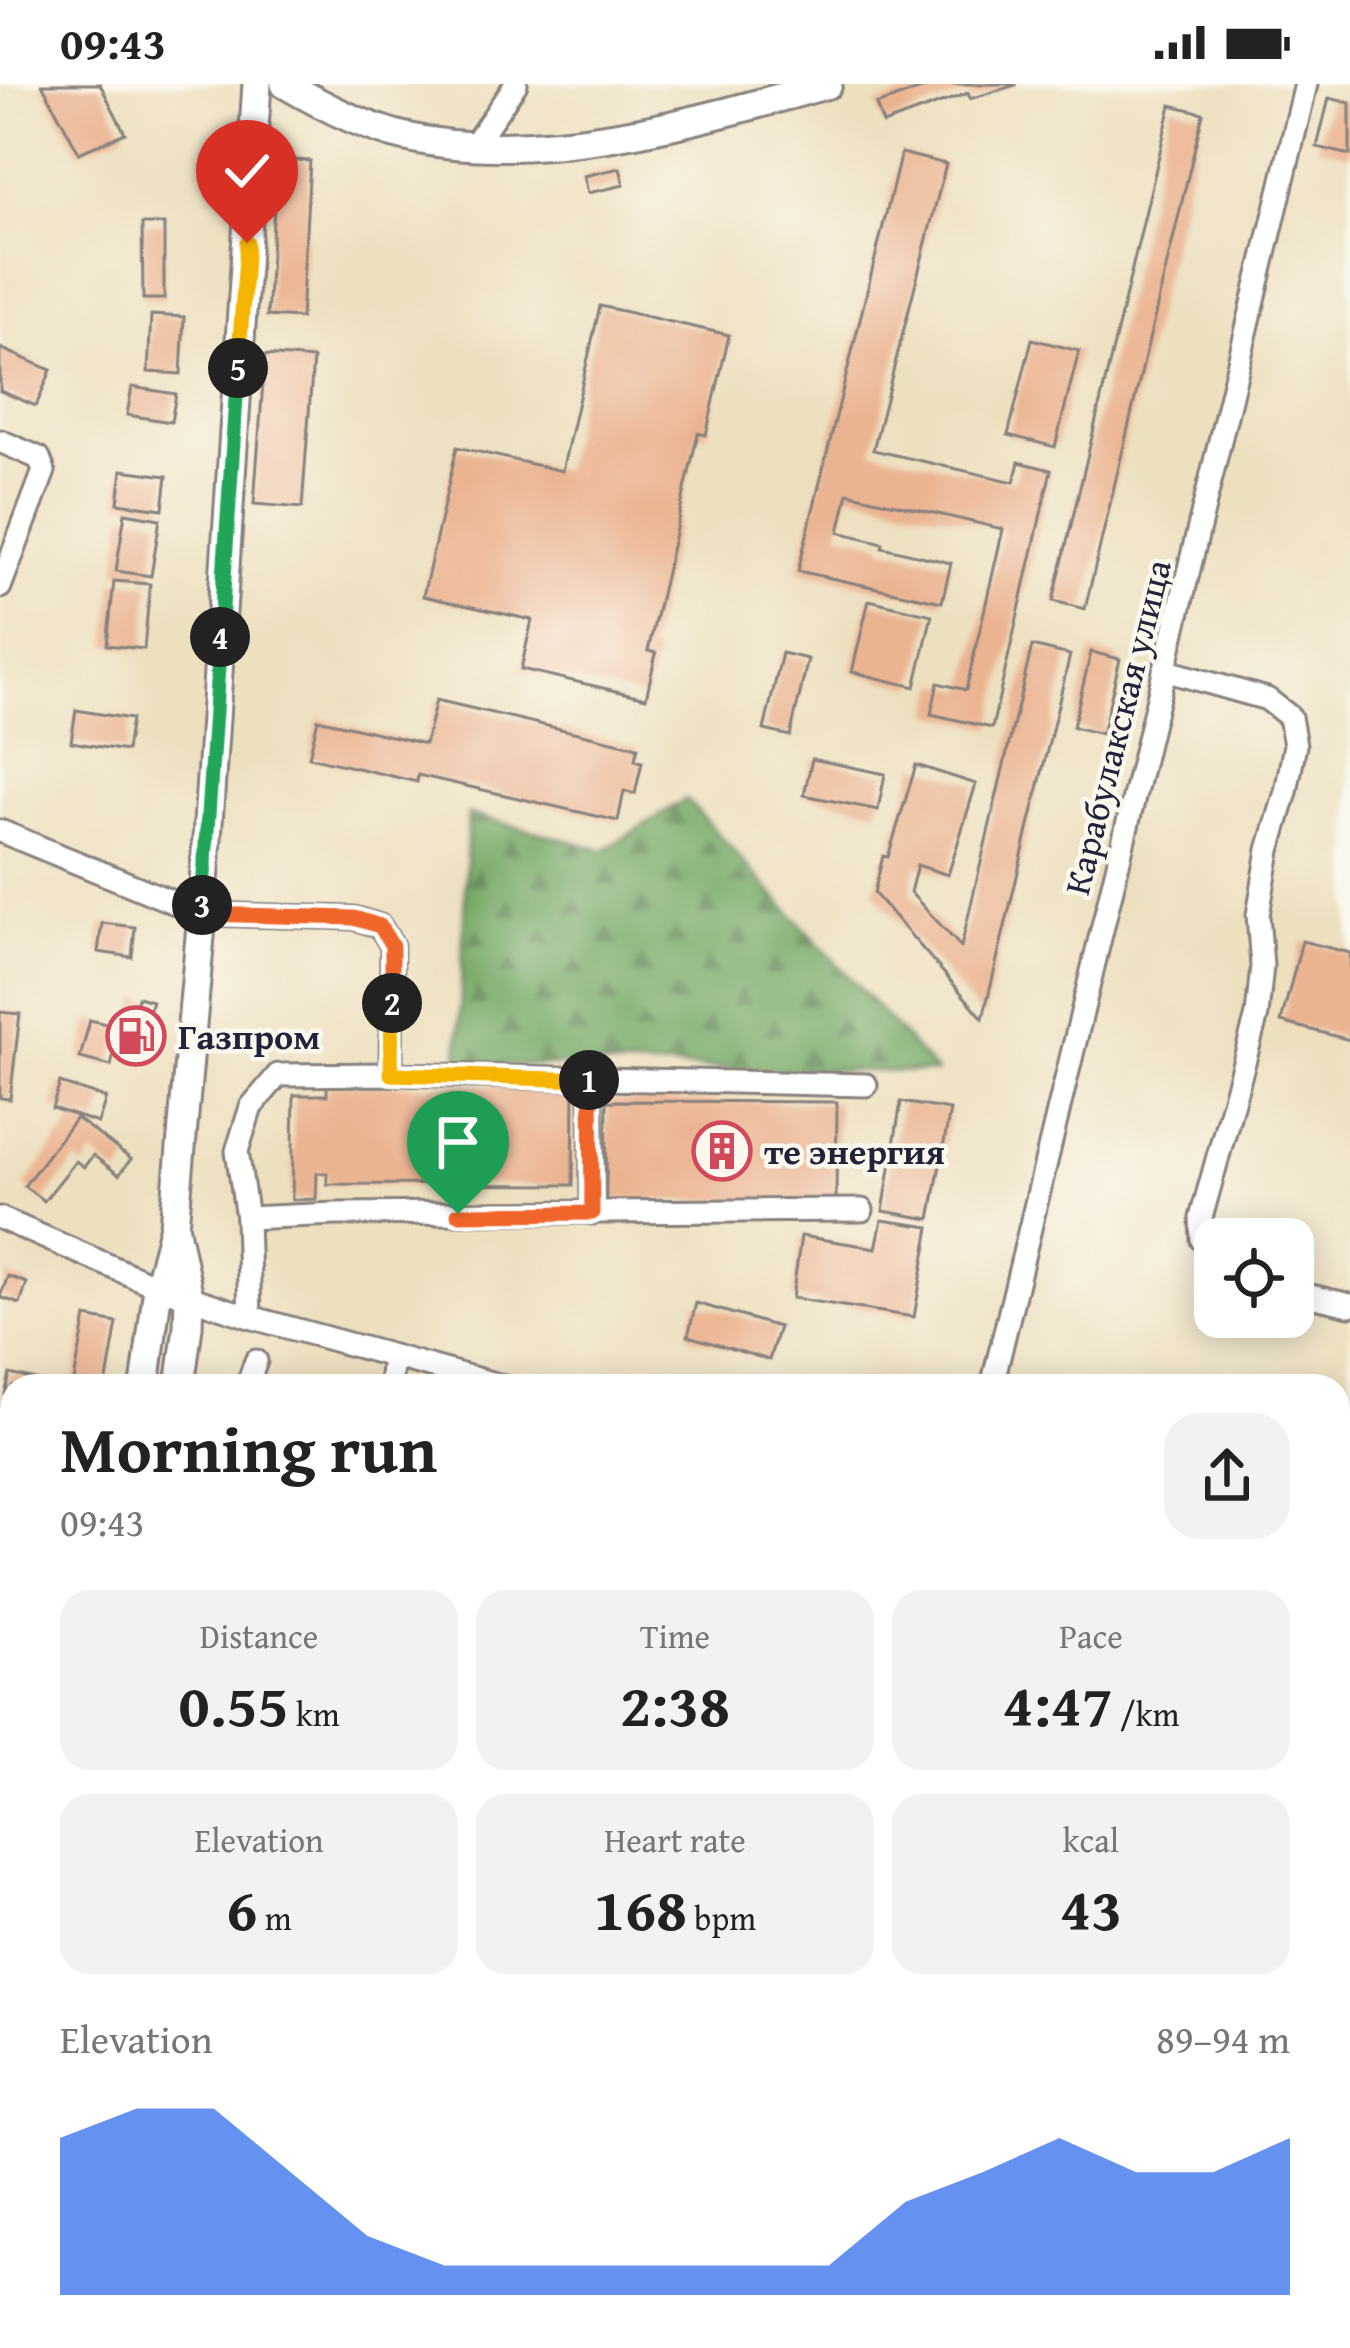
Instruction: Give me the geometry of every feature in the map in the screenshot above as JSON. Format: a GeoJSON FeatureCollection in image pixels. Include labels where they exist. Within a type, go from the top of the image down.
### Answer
{"type":"FeatureCollection","features":[{"type":"Feature","properties":{"kind":"main road"},"geometry":{"type":"LineString","coordinates":[[147,1374],[158,1287],[174,1226],[202,914],[257,84]]}},
{"type":"Feature","properties":{"kind":"main road"},"geometry":{"type":"LineString","coordinates":[[285,84],[343,114],[401,136],[474,145],[564,145],[828,84]]}},
{"type":"Feature","properties":{"kind":"main road"},"geometry":{"type":"LineString","coordinates":[[174,1226],[189,1297],[182,1374]]}},
{"type":"Feature","properties":{"kind":"street"},"geometry":{"type":"LineString","coordinates":[[474,145],[516,84]]}},
{"type":"Feature","properties":{"kind":"street","name":"Карабулакская улица"},"geometry":{"type":"LineString","coordinates":[[995,1374],[1306,84]]}},
{"type":"Feature","properties":{"kind":"street"},"geometry":{"type":"LineString","coordinates":[[0,441],[39,458],[44,471],[0,587]]}},
{"type":"Feature","properties":{"kind":"street"},"geometry":{"type":"LineString","coordinates":[[1165,670],[1267,699],[1290,717],[1294,745],[1258,915],[1262,966],[1257,1015],[1201,1218]]}},
{"type":"Feature","properties":{"kind":"street"},"geometry":{"type":"LineString","coordinates":[[0,831],[202,914],[354,918],[380,926],[392,946],[391,1074]]}},
{"type":"Feature","properties":{"kind":"street"},"geometry":{"type":"LineString","coordinates":[[250,1317],[247,1218],[237,1151],[251,1107],[278,1075],[866,1085]]}},
{"type":"Feature","properties":{"kind":"street"},"geometry":{"type":"LineString","coordinates":[[591,1080],[592,1213]]}},
{"type":"Feature","properties":{"kind":"street"},"geometry":{"type":"LineString","coordinates":[[247,1218],[862,1210]]}},
{"type":"Feature","properties":{"kind":"street"},"geometry":{"type":"LineString","coordinates":[[0,1219],[158,1287],[458,1374]]}},
{"type":"Feature","properties":{"kind":"street"},"geometry":{"type":"LineString","coordinates":[[1314,1297],[1350,1305]]}},
{"type":"Feature","properties":{"kind":"street"},"geometry":{"type":"LineString","coordinates":[[391,1374],[393,1356]]}},
{"type":"Feature","properties":{"kind":"street"},"geometry":{"type":"LineString","coordinates":[[251,1374],[256,1361]]}},
{"type":"Feature","properties":{"kind":"green space"},"geometry":{"type":"Polygon","coordinates":[[[686,799],[936,1072],[458,1064],[468,814],[604,850],[686,799]]]}},
{"type":"Feature","properties":{"kind":"building"},"geometry":{"type":"Polygon","coordinates":[[[42,84],[100,84],[125,133],[79,153],[42,84]]]}},
{"type":"Feature","properties":{"kind":"building"},"geometry":{"type":"Polygon","coordinates":[[[935,84],[1016,85],[970,99],[968,93],[883,124],[876,105],[935,84]]]}},
{"type":"Feature","properties":{"kind":"building"},"geometry":{"type":"Polygon","coordinates":[[[1329,98],[1350,103],[1350,155],[1317,147],[1329,98]]]}},
{"type":"Feature","properties":{"kind":"building"},"geometry":{"type":"Polygon","coordinates":[[[1171,105],[1203,113],[1085,609],[1053,601],[1171,105]]]}},
{"type":"Feature","properties":{"kind":"building"},"geometry":{"type":"Polygon","coordinates":[[[901,153],[946,164],[873,450],[1014,482],[1019,462],[1051,470],[992,728],[931,714],[938,683],[966,690],[1003,529],[848,493],[839,532],[951,563],[942,602],[798,571],[901,153]]]}},
{"type":"Feature","properties":{"kind":"building"},"geometry":{"type":"Polygon","coordinates":[[[277,159],[310,161],[301,318],[267,316],[277,159]]]}},
{"type":"Feature","properties":{"kind":"building"},"geometry":{"type":"Polygon","coordinates":[[[620,168],[624,185],[588,193],[584,176],[620,168]]]}},
{"type":"Feature","properties":{"kind":"building"},"geometry":{"type":"Polygon","coordinates":[[[142,224],[164,224],[164,299],[143,299],[142,224]]]}},
{"type":"Feature","properties":{"kind":"building"},"geometry":{"type":"Polygon","coordinates":[[[600,306],[729,335],[706,435],[698,433],[648,651],[656,653],[646,698],[521,669],[532,620],[423,596],[457,447],[562,471],[600,306]]]}},
{"type":"Feature","properties":{"kind":"building"},"geometry":{"type":"Polygon","coordinates":[[[151,315],[184,317],[181,374],[148,372],[151,315]]]}},
{"type":"Feature","properties":{"kind":"building"},"geometry":{"type":"Polygon","coordinates":[[[1032,339],[1079,351],[1055,447],[1008,435],[1032,339]]]}},
{"type":"Feature","properties":{"kind":"building"},"geometry":{"type":"Polygon","coordinates":[[[0,348],[51,370],[36,406],[0,391],[0,348]]]}},
{"type":"Feature","properties":{"kind":"building"},"geometry":{"type":"Polygon","coordinates":[[[265,355],[313,359],[302,508],[254,504],[265,355]]]}},
{"type":"Feature","properties":{"kind":"building"},"geometry":{"type":"Polygon","coordinates":[[[132,387],[176,394],[171,422],[127,415],[132,387]]]}},
{"type":"Feature","properties":{"kind":"building"},"geometry":{"type":"Polygon","coordinates":[[[122,470],[167,476],[163,509],[118,503],[122,470]]]}},
{"type":"Feature","properties":{"kind":"building"},"geometry":{"type":"Polygon","coordinates":[[[125,513],[160,519],[151,576],[116,571],[125,513]]]}},
{"type":"Feature","properties":{"kind":"building"},"geometry":{"type":"Polygon","coordinates":[[[114,581],[150,584],[144,649],[107,645],[114,581]]]}},
{"type":"Feature","properties":{"kind":"building"},"geometry":{"type":"Polygon","coordinates":[[[869,600],[932,615],[915,687],[852,672],[869,600]]]}},
{"type":"Feature","properties":{"kind":"building"},"geometry":{"type":"Polygon","coordinates":[[[1032,646],[1070,655],[983,1018],[874,893],[916,765],[976,784],[948,875],[917,865],[910,892],[961,947],[1032,646]]]}},
{"type":"Feature","properties":{"kind":"building"},"geometry":{"type":"Polygon","coordinates":[[[1091,652],[1120,659],[1102,734],[1073,727],[1091,652]]]}},
{"type":"Feature","properties":{"kind":"building"},"geometry":{"type":"Polygon","coordinates":[[[782,653],[808,659],[790,736],[764,730],[782,653]]]}},
{"type":"Feature","properties":{"kind":"building"},"geometry":{"type":"Polygon","coordinates":[[[436,700],[638,747],[635,760],[642,762],[635,794],[624,791],[618,821],[418,775],[417,782],[309,757],[318,719],[425,744],[436,700]]]}},
{"type":"Feature","properties":{"kind":"building"},"geometry":{"type":"Polygon","coordinates":[[[76,710],[131,719],[126,751],[71,742],[76,710]]]}},
{"type":"Feature","properties":{"kind":"building"},"geometry":{"type":"Polygon","coordinates":[[[812,759],[885,774],[878,810],[804,795],[812,759]]]}},
{"type":"Feature","properties":{"kind":"building"},"geometry":{"type":"Polygon","coordinates":[[[102,923],[135,927],[132,957],[98,952],[102,923]]]}},
{"type":"Feature","properties":{"kind":"building"},"geometry":{"type":"Polygon","coordinates":[[[1302,941],[1350,953],[1350,1040],[1281,1022],[1302,941]]]}},
{"type":"Feature","properties":{"kind":"building"},"geometry":{"type":"Polygon","coordinates":[[[138,997],[152,1001],[139,1052],[116,1046],[111,1066],[80,1058],[90,1020],[130,1030],[138,997]]]}},
{"type":"Feature","properties":{"kind":"building"},"geometry":{"type":"Polygon","coordinates":[[[0,1012],[20,1014],[10,1099],[0,1098],[0,1012]]]}},
{"type":"Feature","properties":{"kind":"building"},"geometry":{"type":"Polygon","coordinates":[[[60,1083],[106,1098],[98,1123],[52,1108],[60,1083]]]}},
{"type":"Feature","properties":{"kind":"building"},"geometry":{"type":"Polygon","coordinates":[[[327,1085],[574,1085],[573,1185],[327,1184],[327,1173],[317,1173],[316,1199],[292,1200],[294,1095],[327,1095],[327,1085]]]}},
{"type":"Feature","properties":{"kind":"building","name":"те энергия"},"geometry":{"type":"Polygon","coordinates":[[[607,1101],[837,1102],[836,1201],[606,1200],[607,1101]]]}},
{"type":"Feature","properties":{"kind":"building"},"geometry":{"type":"Polygon","coordinates":[[[901,1102],[950,1110],[930,1219],[883,1211],[901,1102]]]}},
{"type":"Feature","properties":{"kind":"building"},"geometry":{"type":"Polygon","coordinates":[[[76,1118],[131,1159],[119,1175],[93,1155],[84,1167],[76,1161],[44,1201],[24,1186],[76,1118]]]}},
{"type":"Feature","properties":{"kind":"building"},"geometry":{"type":"Polygon","coordinates":[[[882,1220],[930,1227],[914,1317],[792,1298],[801,1236],[876,1248],[882,1220]]]}},
{"type":"Feature","properties":{"kind":"building"},"geometry":{"type":"Polygon","coordinates":[[[8,1276],[27,1283],[20,1304],[0,1297],[8,1276]]]}},
{"type":"Feature","properties":{"kind":"building"},"geometry":{"type":"Polygon","coordinates":[[[696,1303],[779,1327],[769,1360],[688,1336],[696,1303]]]}},
{"type":"Feature","properties":{"kind":"building"},"geometry":{"type":"Polygon","coordinates":[[[86,1317],[117,1323],[108,1374],[75,1374],[86,1317]]]}},
{"type":"Feature","properties":{"kind":"place","name":"Газпром"},"geometry":{"type":"Point","coordinates":[136,1036]}},
{"type":"Feature","properties":{"kind":"place","name":"те энергия"},"geometry":{"type":"Point","coordinates":[722,1151]}},
{"type":"Feature","properties":{"kind":"route"},"geometry":{"type":"LineString","coordinates":[[247,243],[202,914],[354,918],[380,926],[392,946],[391,1074],[591,1080],[592,1213],[458,1214]]}}]}
